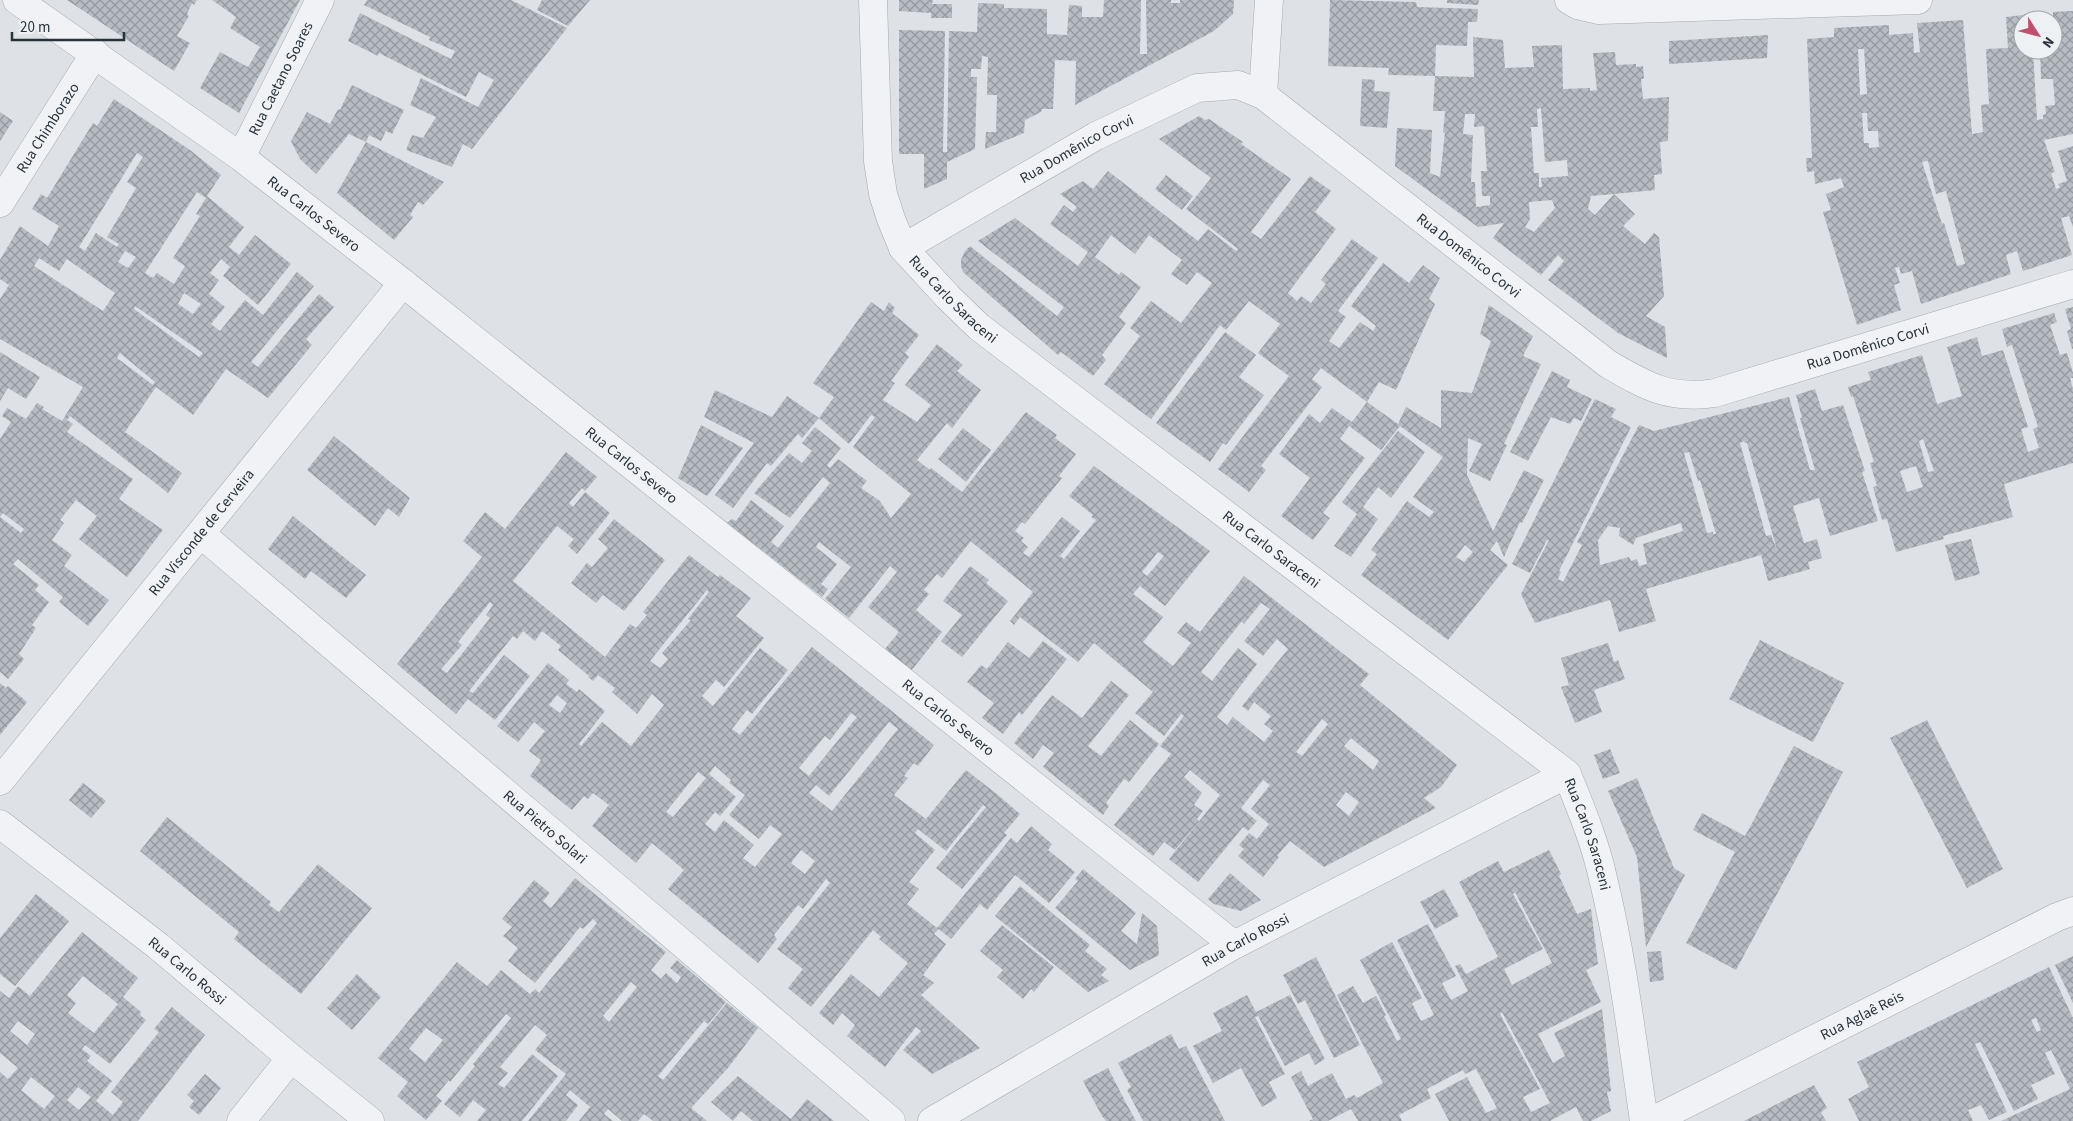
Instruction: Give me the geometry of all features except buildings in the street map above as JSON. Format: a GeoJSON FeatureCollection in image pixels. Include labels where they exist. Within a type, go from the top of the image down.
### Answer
{"type":"FeatureCollection","features":[{"type":"Feature","properties":{"kind":"street","name":"Rua Carlos Severo"},"geometry":{"type":"LineString","coordinates":[[17,0],[242,157],[1234,945]]}},
{"type":"Feature","properties":{"kind":"street","name":"Rua Caetano Soares"},"geometry":{"type":"LineString","coordinates":[[242,157],[320,0]]}},
{"type":"Feature","properties":{"kind":"street","name":"Rua Carlo Saraceni"},"geometry":{"type":"LineString","coordinates":[[873,0],[878,161],[883,194],[903,248],[948,297],[979,327],[1567,774],[1591,834],[1604,882],[1619,953],[1644,1121]]}},
{"type":"Feature","properties":{"kind":"street"},"geometry":{"type":"LineString","coordinates":[[1263,95],[1269,0]]}},
{"type":"Feature","properties":{"kind":"street"},"geometry":{"type":"LineString","coordinates":[[1569,0],[1577,5],[1598,10],[1918,0]]}},
{"type":"Feature","properties":{"kind":"street","name":"Rua Chimborazo"},"geometry":{"type":"LineString","coordinates":[[0,203],[95,53]]}},
{"type":"Feature","properties":{"kind":"street","name":"Rua Domênico Corvi"},"geometry":{"type":"LineString","coordinates":[[903,248],[1096,136],[1198,88],[1238,85],[1263,95],[1608,364],[1646,386],[1675,394],[1698,396],[1715,393],[2073,284]]}},
{"type":"Feature","properties":{"kind":"street","name":"Rua Visconde de Cerveira"},"geometry":{"type":"LineString","coordinates":[[0,781],[403,283]]}},
{"type":"Feature","properties":{"kind":"street","name":"Rua Pietro Solari"},"geometry":{"type":"LineString","coordinates":[[201,534],[891,1121]]}},
{"type":"Feature","properties":{"kind":"street","name":"Rua Carlo Rossi"},"geometry":{"type":"LineString","coordinates":[[932,1121],[1234,945],[1567,774]]}},
{"type":"Feature","properties":{"kind":"street","name":"Rua Carlo Rossi"},"geometry":{"type":"LineString","coordinates":[[0,824],[158,946],[291,1058],[370,1121]]}},
{"type":"Feature","properties":{"kind":"street","name":"Rua Aglaê Reis"},"geometry":{"type":"LineString","coordinates":[[1652,1121],[2073,911]]}},
{"type":"Feature","properties":{"kind":"street"},"geometry":{"type":"LineString","coordinates":[[240,1121],[291,1058]]}}]}
